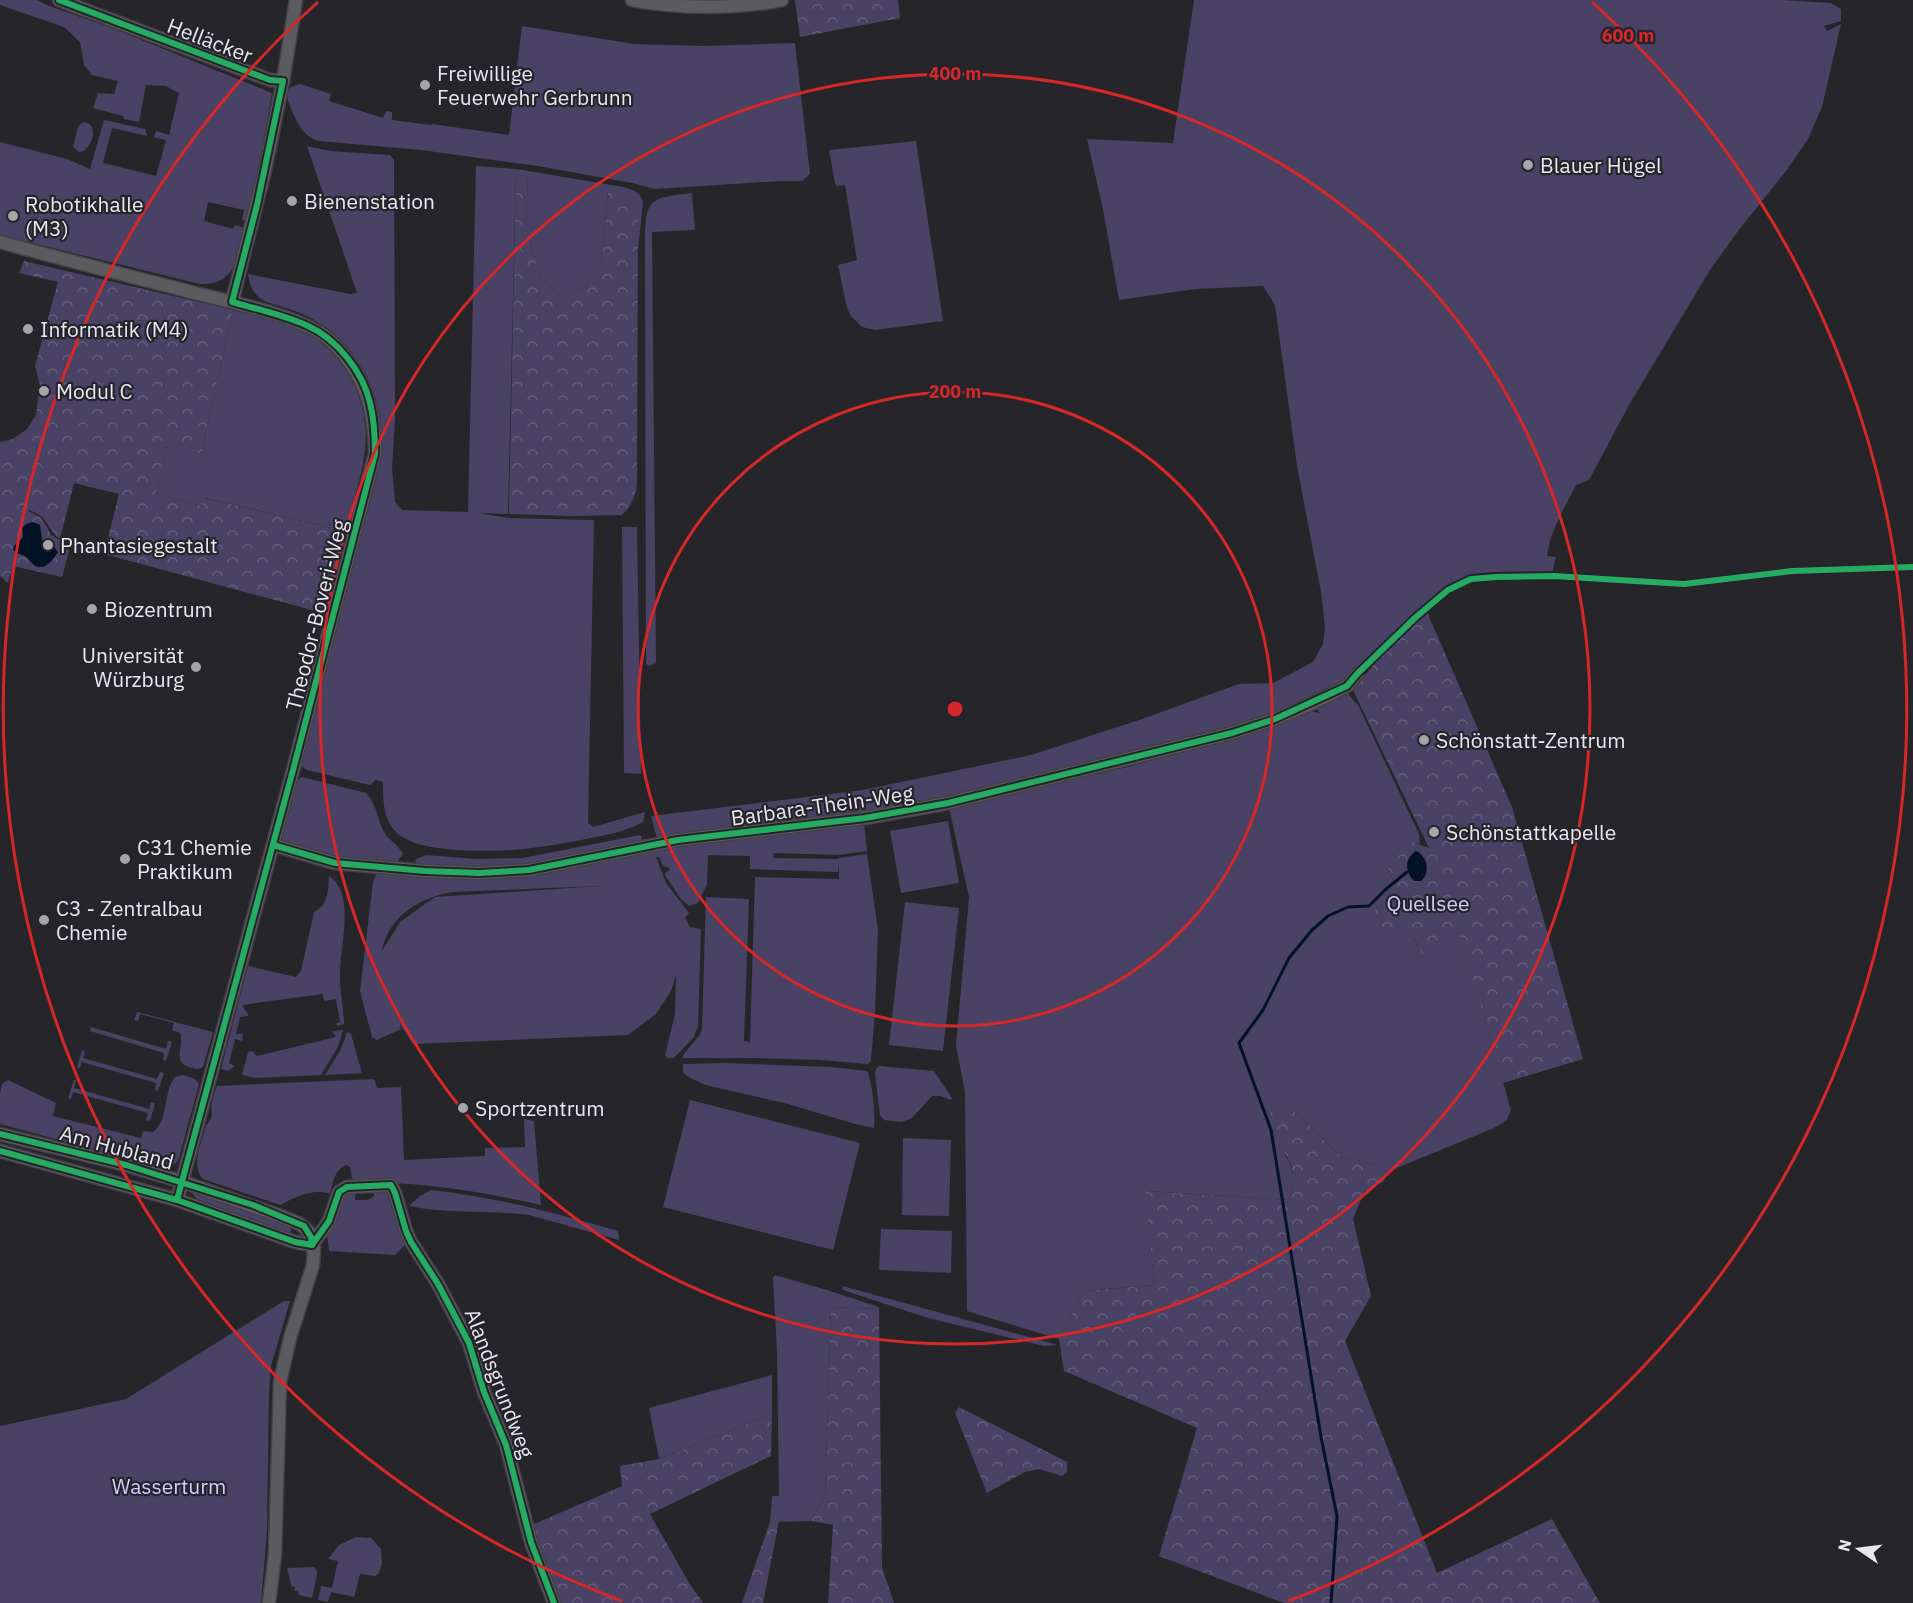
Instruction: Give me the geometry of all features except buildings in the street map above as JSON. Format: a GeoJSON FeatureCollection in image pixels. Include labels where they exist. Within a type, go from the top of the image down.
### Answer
{"type":"FeatureCollection","features":[{"type":"Feature","properties":{"kind":"street","name":"Helläcker"},"geometry":{"type":"LineString","coordinates":[[59,0],[270,80],[283,81]]}},
{"type":"Feature","properties":{"kind":"street"},"geometry":{"type":"LineString","coordinates":[[232,302],[252,225],[283,81],[296,0]]}},
{"type":"Feature","properties":{"kind":"street"},"geometry":{"type":"LineString","coordinates":[[632,0],[668,6],[715,6],[782,0]]}},
{"type":"Feature","properties":{"kind":"street","name":"Theodor-Boveri-Weg"},"geometry":{"type":"LineString","coordinates":[[0,242],[232,302],[310,327],[331,341],[355,368],[370,403],[375,454],[177,1200]]}},
{"type":"Feature","properties":{"kind":"street","name":"Barbara-Thein-Weg"},"geometry":{"type":"LineString","coordinates":[[273,845],[335,863],[425,872],[489,872],[529,870],[678,840],[865,818],[948,803],[1232,733],[1275,719],[1321,699],[1347,686],[1357,674]]}},
{"type":"Feature","properties":{"kind":"street","name":"Am Hubland"},"geometry":{"type":"LineString","coordinates":[[0,1134],[126,1165],[253,1205],[300,1224],[308,1231],[312,1245],[295,1242],[177,1200],[0,1152]]}},
{"type":"Feature","properties":{"kind":"street","name":"Alandsgrundweg"},"geometry":{"type":"LineString","coordinates":[[312,1245],[329,1221],[339,1192],[347,1187],[390,1185],[395,1193],[411,1242],[438,1284],[469,1343],[484,1392],[506,1445],[531,1542],[554,1603]]}},
{"type":"Feature","properties":{"kind":"street"},"geometry":{"type":"LineString","coordinates":[[269,1603],[276,1531],[280,1382],[290,1338],[313,1265],[312,1245]]}},
{"type":"Feature","properties":{"kind":"green space"},"geometry":{"type":"Polygon","coordinates":[[[0,0],[37,0],[272,93],[258,171],[246,221],[242,220],[244,210],[208,202],[204,221],[233,229],[235,225],[244,228],[237,259],[222,280],[200,284],[0,235],[0,142],[67,159],[90,169],[104,120],[145,129],[147,136],[112,128],[103,163],[156,176],[166,140],[154,137],[156,131],[169,135],[179,93],[166,86],[146,85],[139,122],[93,108],[98,93],[114,94],[118,81],[92,75],[84,65],[80,42],[64,27],[0,5],[0,0]]]}},
{"type":"Feature","properties":{"kind":"green space"},"geometry":{"type":"Polygon","coordinates":[[[795,0],[898,0],[900,18],[800,37],[795,0]]]}},
{"type":"Feature","properties":{"kind":"green space"},"geometry":{"type":"Polygon","coordinates":[[[1194,0],[1781,0],[1831,3],[1841,9],[1841,21],[1824,26],[1827,31],[1841,24],[1822,107],[1808,139],[1710,270],[1629,405],[1589,480],[1576,485],[1551,537],[1547,556],[1556,557],[1552,573],[1490,573],[1462,579],[1449,586],[1427,604],[1335,686],[1309,700],[1239,724],[945,799],[878,810],[657,838],[651,816],[863,790],[1031,755],[1239,684],[1273,683],[1313,662],[1323,644],[1325,627],[1321,592],[1297,466],[1275,305],[1263,286],[1195,289],[1119,300],[1103,209],[1087,139],[1173,143],[1194,0]]]}},
{"type":"Feature","properties":{"kind":"green space"},"geometry":{"type":"Polygon","coordinates":[[[522,26],[634,44],[704,46],[795,43],[810,174],[802,181],[655,189],[538,166],[421,150],[319,141],[312,139],[303,130],[288,101],[287,95],[291,87],[300,84],[331,94],[329,101],[383,118],[386,111],[392,112],[392,120],[509,135],[522,26]]]}},
{"type":"Feature","properties":{"kind":"green space"},"geometry":{"type":"Polygon","coordinates":[[[83,122],[92,127],[93,137],[88,147],[79,152],[73,147],[78,127],[83,122]]]}},
{"type":"Feature","properties":{"kind":"green space"},"geometry":{"type":"Polygon","coordinates":[[[916,141],[943,321],[875,330],[862,327],[851,316],[847,308],[838,265],[857,260],[845,185],[837,186],[835,183],[829,150],[916,141]]]}},
{"type":"Feature","properties":{"kind":"green space"},"geometry":{"type":"Polygon","coordinates":[[[307,146],[330,151],[390,155],[394,160],[395,419],[392,468],[395,502],[402,510],[468,512],[476,166],[516,169],[508,514],[477,513],[509,518],[594,520],[588,823],[593,827],[645,812],[643,822],[622,831],[601,836],[522,849],[475,851],[426,846],[404,838],[392,828],[385,809],[383,782],[376,780],[370,785],[307,770],[299,762],[380,451],[379,414],[373,389],[354,355],[327,328],[295,311],[258,297],[250,284],[248,274],[350,294],[357,293],[307,146]]]}},
{"type":"Feature","properties":{"kind":"green space"},"geometry":{"type":"Polygon","coordinates":[[[516,169],[528,171],[526,229],[541,279],[558,294],[586,287],[602,259],[608,192],[615,187],[628,190],[638,214],[637,485],[632,502],[622,515],[509,514],[516,169]]]}},
{"type":"Feature","properties":{"kind":"green space"},"geometry":{"type":"Polygon","coordinates":[[[528,171],[623,187],[636,192],[643,202],[638,250],[638,214],[608,192],[602,259],[586,287],[558,294],[541,279],[526,229],[528,171]]]}},
{"type":"Feature","properties":{"kind":"green space"},"geometry":{"type":"Polygon","coordinates":[[[692,193],[695,230],[652,232],[656,663],[649,666],[646,664],[646,219],[648,210],[657,200],[692,193]]]}},
{"type":"Feature","properties":{"kind":"green space"},"geometry":{"type":"Polygon","coordinates":[[[24,261],[233,310],[201,454],[168,446],[156,493],[202,506],[204,498],[345,531],[323,613],[104,554],[119,494],[74,483],[60,539],[41,517],[28,511],[40,517],[51,535],[70,547],[62,577],[17,567],[13,567],[8,583],[0,576],[0,442],[13,439],[27,429],[36,415],[40,385],[35,366],[58,282],[19,273],[24,261]]]}},
{"type":"Feature","properties":{"kind":"green space"},"geometry":{"type":"Polygon","coordinates":[[[233,310],[280,321],[312,336],[340,362],[350,377],[358,394],[366,431],[362,470],[345,531],[205,498],[202,506],[156,493],[168,445],[201,454],[233,310]]]}},
{"type":"Feature","properties":{"kind":"green space"},"geometry":{"type":"Polygon","coordinates":[[[622,527],[637,527],[641,774],[624,773],[622,527]]]}},
{"type":"Feature","properties":{"kind":"green space","name":"Quellsee"},"geometry":{"type":"Polygon","coordinates":[[[1427,612],[1512,807],[1583,1059],[1503,1083],[1458,928],[1453,942],[1424,958],[1414,938],[1395,929],[1381,928],[1372,913],[1397,886],[1387,867],[1392,845],[1402,837],[1429,848],[1353,690],[1384,652],[1427,612]]]}},
{"type":"Feature","properties":{"kind":"green space"},"geometry":{"type":"Polygon","coordinates":[[[1342,694],[1348,694],[1358,705],[1419,834],[1420,844],[1412,843],[1387,867],[1397,886],[1391,894],[1394,927],[1414,938],[1418,947],[1458,927],[1511,1110],[1507,1120],[1494,1128],[1387,1172],[1377,1165],[1340,1156],[1289,1106],[1281,1149],[1293,1173],[1289,1200],[1147,1191],[1154,1285],[1084,1291],[1059,1339],[967,1311],[965,1092],[956,1046],[969,897],[949,808],[1127,767],[1237,738],[1311,711],[1320,713],[1315,707],[1342,694]]]}},
{"type":"Feature","properties":{"kind":"green space"},"geometry":{"type":"Polygon","coordinates":[[[302,777],[366,793],[384,832],[403,854],[396,863],[337,858],[281,842],[280,838],[294,782],[302,777]]]}},
{"type":"Feature","properties":{"kind":"green space"},"geometry":{"type":"Polygon","coordinates":[[[948,821],[959,883],[901,893],[890,831],[948,821]]]}},
{"type":"Feature","properties":{"kind":"green space"},"geometry":{"type":"Polygon","coordinates":[[[864,824],[867,851],[839,855],[774,853],[773,858],[838,859],[867,854],[878,930],[875,1011],[871,1061],[868,1064],[820,1060],[683,1058],[702,1029],[706,897],[749,899],[744,1041],[750,1042],[755,877],[839,879],[839,862],[838,872],[750,869],[750,856],[708,855],[707,884],[698,903],[689,906],[680,898],[665,875],[670,870],[669,868],[663,866],[659,857],[656,857],[666,883],[689,913],[685,918],[690,927],[701,929],[698,1026],[694,1037],[674,1058],[668,1058],[665,1055],[675,1014],[676,975],[671,991],[656,1014],[628,1035],[413,1044],[400,1024],[401,1029],[377,1040],[372,1037],[360,991],[373,882],[377,872],[471,880],[534,874],[671,846],[864,824]],[[600,886],[453,892],[429,898],[399,918],[385,939],[382,951],[400,922],[435,897],[600,886]]]}},
{"type":"Feature","properties":{"kind":"green space"},"geometry":{"type":"Polygon","coordinates":[[[640,835],[641,840],[638,841],[565,858],[520,865],[457,867],[419,865],[415,861],[426,855],[476,859],[523,858],[640,835]]]}},
{"type":"Feature","properties":{"kind":"green space"},"geometry":{"type":"Polygon","coordinates":[[[329,876],[337,884],[344,907],[340,979],[344,1024],[337,1026],[336,1023],[340,1022],[336,999],[324,1001],[323,994],[242,1005],[248,1016],[240,1017],[236,1034],[243,1034],[242,1041],[235,1039],[229,1063],[235,1066],[228,1071],[221,1069],[248,966],[296,977],[301,971],[314,912],[323,905],[327,897],[329,876]]]}},
{"type":"Feature","properties":{"kind":"green space"},"geometry":{"type":"Polygon","coordinates":[[[905,902],[959,908],[943,1051],[889,1045],[905,902]]]}},
{"type":"Feature","properties":{"kind":"green space"},"geometry":{"type":"Polygon","coordinates":[[[137,1012],[213,1032],[203,1067],[193,1068],[181,1061],[181,1038],[180,1033],[172,1030],[174,1023],[140,1014],[138,1021],[134,1020],[137,1012]]]}},
{"type":"Feature","properties":{"kind":"green space"},"geometry":{"type":"Polygon","coordinates":[[[91,1027],[166,1049],[168,1041],[172,1042],[166,1061],[163,1060],[164,1053],[90,1031],[91,1027]]]}},
{"type":"Feature","properties":{"kind":"green space"},"geometry":{"type":"Polygon","coordinates":[[[343,1030],[338,1047],[321,1075],[255,1078],[242,1075],[248,1052],[252,1051],[257,1056],[336,1037],[332,1031],[343,1030]]]}},
{"type":"Feature","properties":{"kind":"green space"},"geometry":{"type":"Polygon","coordinates":[[[347,1032],[351,1034],[362,1073],[325,1075],[341,1049],[347,1032]]]}},
{"type":"Feature","properties":{"kind":"green space"},"geometry":{"type":"Polygon","coordinates":[[[82,1050],[85,1051],[83,1058],[157,1079],[160,1072],[164,1073],[158,1091],[155,1090],[156,1083],[82,1062],[79,1069],[77,1068],[82,1050]]]}},
{"type":"Feature","properties":{"kind":"green space"},"geometry":{"type":"Polygon","coordinates":[[[724,1063],[831,1067],[867,1071],[873,1099],[874,1128],[788,1104],[706,1085],[683,1073],[683,1064],[724,1063]]]}},
{"type":"Feature","properties":{"kind":"green space"},"geometry":{"type":"Polygon","coordinates":[[[879,1066],[934,1071],[952,1098],[951,1100],[932,1096],[912,1118],[902,1122],[884,1120],[880,1115],[875,1074],[879,1066]]]}},
{"type":"Feature","properties":{"kind":"green space"},"geometry":{"type":"Polygon","coordinates":[[[183,1075],[195,1079],[199,1084],[179,1158],[168,1167],[163,1168],[0,1124],[0,1094],[2,1084],[8,1080],[56,1103],[53,1116],[141,1138],[143,1131],[153,1132],[158,1127],[162,1120],[171,1083],[175,1077],[183,1075]]]}},
{"type":"Feature","properties":{"kind":"green space"},"geometry":{"type":"Polygon","coordinates":[[[374,1079],[377,1088],[401,1087],[404,1160],[485,1156],[485,1148],[525,1147],[524,1119],[534,1121],[541,1205],[450,1188],[357,1182],[352,1178],[350,1167],[346,1165],[336,1174],[330,1194],[310,1193],[280,1205],[203,1179],[199,1173],[198,1153],[206,1125],[211,1117],[213,1096],[217,1086],[374,1079]]]}},
{"type":"Feature","properties":{"kind":"green space"},"geometry":{"type":"Polygon","coordinates":[[[74,1080],[76,1080],[74,1088],[149,1109],[151,1102],[155,1103],[150,1121],[146,1120],[148,1113],[73,1092],[71,1099],[68,1098],[74,1080]]]}},
{"type":"Feature","properties":{"kind":"green space"},"geometry":{"type":"Polygon","coordinates":[[[690,1100],[860,1143],[833,1250],[663,1207],[690,1100]]]}},
{"type":"Feature","properties":{"kind":"green space"},"geometry":{"type":"Polygon","coordinates":[[[1289,1106],[1340,1156],[1377,1165],[1387,1172],[1384,1181],[1364,1192],[1353,1219],[1371,1296],[1345,1341],[1437,1573],[1552,1519],[1600,1603],[1284,1603],[1159,1556],[1197,1428],[1064,1371],[1059,1339],[1084,1291],[1154,1285],[1146,1191],[1289,1200],[1293,1178],[1290,1162],[1265,1131],[1272,1110],[1289,1106]]]}},
{"type":"Feature","properties":{"kind":"green space"},"geometry":{"type":"Polygon","coordinates":[[[903,1138],[951,1140],[949,1216],[902,1215],[903,1138]]]}},
{"type":"Feature","properties":{"kind":"green space"},"geometry":{"type":"Polygon","coordinates":[[[374,1188],[387,1189],[409,1241],[395,1255],[329,1251],[327,1235],[344,1194],[356,1191],[355,1200],[368,1200],[374,1196],[374,1188]]]}},
{"type":"Feature","properties":{"kind":"green space"},"geometry":{"type":"Polygon","coordinates":[[[431,1190],[502,1201],[572,1218],[618,1231],[619,1240],[529,1215],[409,1206],[431,1190]]]}},
{"type":"Feature","properties":{"kind":"green space"},"geometry":{"type":"Polygon","coordinates":[[[190,1191],[292,1227],[290,1233],[197,1199],[190,1191]]]}},
{"type":"Feature","properties":{"kind":"green space"},"geometry":{"type":"Polygon","coordinates":[[[881,1229],[952,1231],[951,1273],[879,1270],[881,1229]]]}},
{"type":"Feature","properties":{"kind":"green space"},"geometry":{"type":"Polygon","coordinates":[[[775,1275],[879,1307],[879,1309],[831,1307],[825,1497],[811,1521],[770,1522],[772,1496],[779,1496],[777,1351],[773,1278],[775,1275]]]}},
{"type":"Feature","properties":{"kind":"green space"},"geometry":{"type":"Polygon","coordinates":[[[842,1286],[1058,1345],[1044,1346],[928,1318],[843,1290],[842,1286]]]}},
{"type":"Feature","properties":{"kind":"green space","name":"Wasserturm"},"geometry":{"type":"Polygon","coordinates":[[[284,1301],[290,1301],[271,1366],[267,1531],[261,1603],[0,1603],[0,1426],[126,1399],[284,1301]]]}},
{"type":"Feature","properties":{"kind":"green space"},"geometry":{"type":"Polygon","coordinates":[[[831,1307],[879,1309],[882,1567],[894,1603],[828,1603],[833,1525],[811,1521],[825,1497],[831,1307]]]}},
{"type":"Feature","properties":{"kind":"green space"},"geometry":{"type":"Polygon","coordinates":[[[772,1375],[772,1414],[659,1459],[649,1408],[772,1375]]]}},
{"type":"Feature","properties":{"kind":"green space"},"geometry":{"type":"Polygon","coordinates":[[[959,1407],[1067,1462],[1067,1472],[1062,1476],[1039,1469],[1025,1472],[987,1493],[955,1413],[959,1407]]]}},
{"type":"Feature","properties":{"kind":"green space"},"geometry":{"type":"Polygon","coordinates":[[[772,1414],[771,1456],[650,1514],[703,1603],[561,1603],[532,1525],[622,1486],[620,1466],[659,1459],[772,1414]]]}},
{"type":"Feature","properties":{"kind":"green space"},"geometry":{"type":"Polygon","coordinates":[[[779,1521],[763,1603],[742,1603],[770,1522],[779,1521]]]}},
{"type":"Feature","properties":{"kind":"green space"},"geometry":{"type":"Polygon","coordinates":[[[356,1537],[371,1538],[381,1549],[382,1563],[379,1573],[375,1576],[360,1574],[354,1597],[331,1592],[328,1602],[318,1600],[321,1586],[332,1588],[338,1561],[328,1559],[339,1545],[356,1537]]]}},
{"type":"Feature","properties":{"kind":"green space"},"geometry":{"type":"Polygon","coordinates":[[[314,1567],[317,1575],[312,1598],[298,1595],[299,1592],[291,1586],[287,1568],[314,1567]]]}},
{"type":"Feature","properties":{"kind":"water"},"geometry":{"type":"Polygon","coordinates":[[[33,522],[40,525],[43,545],[54,547],[58,552],[51,561],[41,567],[34,565],[26,557],[13,550],[23,537],[22,528],[33,522]]]}},
{"type":"Feature","properties":{"kind":"water"},"geometry":{"type":"Polygon","coordinates":[[[1416,851],[1425,860],[1427,869],[1421,881],[1414,881],[1407,865],[1409,858],[1416,851]]]}},
{"type":"Feature","properties":{"kind":"waterway"},"geometry":{"type":"LineString","coordinates":[[1331,1603],[1337,1516],[1321,1437],[1271,1130],[1239,1043],[1263,1010],[1289,958],[1312,930],[1328,916],[1348,907],[1369,906],[1407,872]]}},
{"type":"Feature","properties":{"kind":"cycle path"},"geometry":{"type":"LineString","coordinates":[[59,0],[270,80],[283,81]]}},
{"type":"Feature","properties":{"kind":"cycle path"},"geometry":{"type":"LineString","coordinates":[[177,1200],[293,770],[375,454],[373,422],[367,391],[355,368],[339,348],[308,326],[280,315],[232,302],[257,205],[283,81]]}},
{"type":"Feature","properties":{"kind":"cycle path"},"geometry":{"type":"LineString","coordinates":[[273,845],[335,863],[479,873],[529,870],[678,840],[865,818],[948,803],[1232,733],[1275,719],[1347,686],[1416,617],[1448,590],[1471,579],[1554,576],[1684,584],[1792,571],[1913,567]]}},
{"type":"Feature","properties":{"kind":"cycle path"},"geometry":{"type":"LineString","coordinates":[[0,1134],[126,1165],[253,1205],[304,1226],[311,1237],[312,1245]]}},
{"type":"Feature","properties":{"kind":"cycle path"},"geometry":{"type":"LineString","coordinates":[[0,1151],[177,1200],[295,1242],[312,1245]]}},
{"type":"Feature","properties":{"kind":"cycle path"},"geometry":{"type":"LineString","coordinates":[[312,1245],[329,1221],[339,1192],[347,1187],[391,1185],[411,1242],[438,1284],[469,1343],[484,1392],[506,1445],[531,1542],[554,1603]]}},
{"type":"Feature","properties":{"kind":"place","name":"Freiwillige Feuerwehr Gerbrunn"},"geometry":{"type":"Point","coordinates":[425,85]}},
{"type":"Feature","properties":{"kind":"place","name":"Blauer Hügel"},"geometry":{"type":"Point","coordinates":[1528,165]}},
{"type":"Feature","properties":{"kind":"place","name":"Bienenstation"},"geometry":{"type":"Point","coordinates":[292,201]}},
{"type":"Feature","properties":{"kind":"place","name":"Robotikhalle (M3)"},"geometry":{"type":"Point","coordinates":[13,216]}},
{"type":"Feature","properties":{"kind":"place","name":"Informatik (M4)"},"geometry":{"type":"Point","coordinates":[28,329]}},
{"type":"Feature","properties":{"kind":"place","name":"Modul C"},"geometry":{"type":"Point","coordinates":[44,391]}},
{"type":"Feature","properties":{"kind":"place","name":"Phantasiegestalt"},"geometry":{"type":"Point","coordinates":[48,545]}},
{"type":"Feature","properties":{"kind":"place","name":"Biozentrum"},"geometry":{"type":"Point","coordinates":[92,609]}},
{"type":"Feature","properties":{"kind":"place","name":"Universität Würzburg"},"geometry":{"type":"Point","coordinates":[196,667]}},
{"type":"Feature","properties":{"kind":"place","name":"Schönstatt-Zentrum"},"geometry":{"type":"Point","coordinates":[1424,740]}},
{"type":"Feature","properties":{"kind":"place","name":"Schönstattkapelle"},"geometry":{"type":"Point","coordinates":[1434,832]}},
{"type":"Feature","properties":{"kind":"place","name":"C31 Chemie Praktikum"},"geometry":{"type":"Point","coordinates":[125,859]}},
{"type":"Feature","properties":{"kind":"place","name":"C3 - Zentralbau Chemie"},"geometry":{"type":"Point","coordinates":[44,920]}},
{"type":"Feature","properties":{"kind":"place","name":"Sportzentrum"},"geometry":{"type":"Point","coordinates":[463,1108]}}]}
